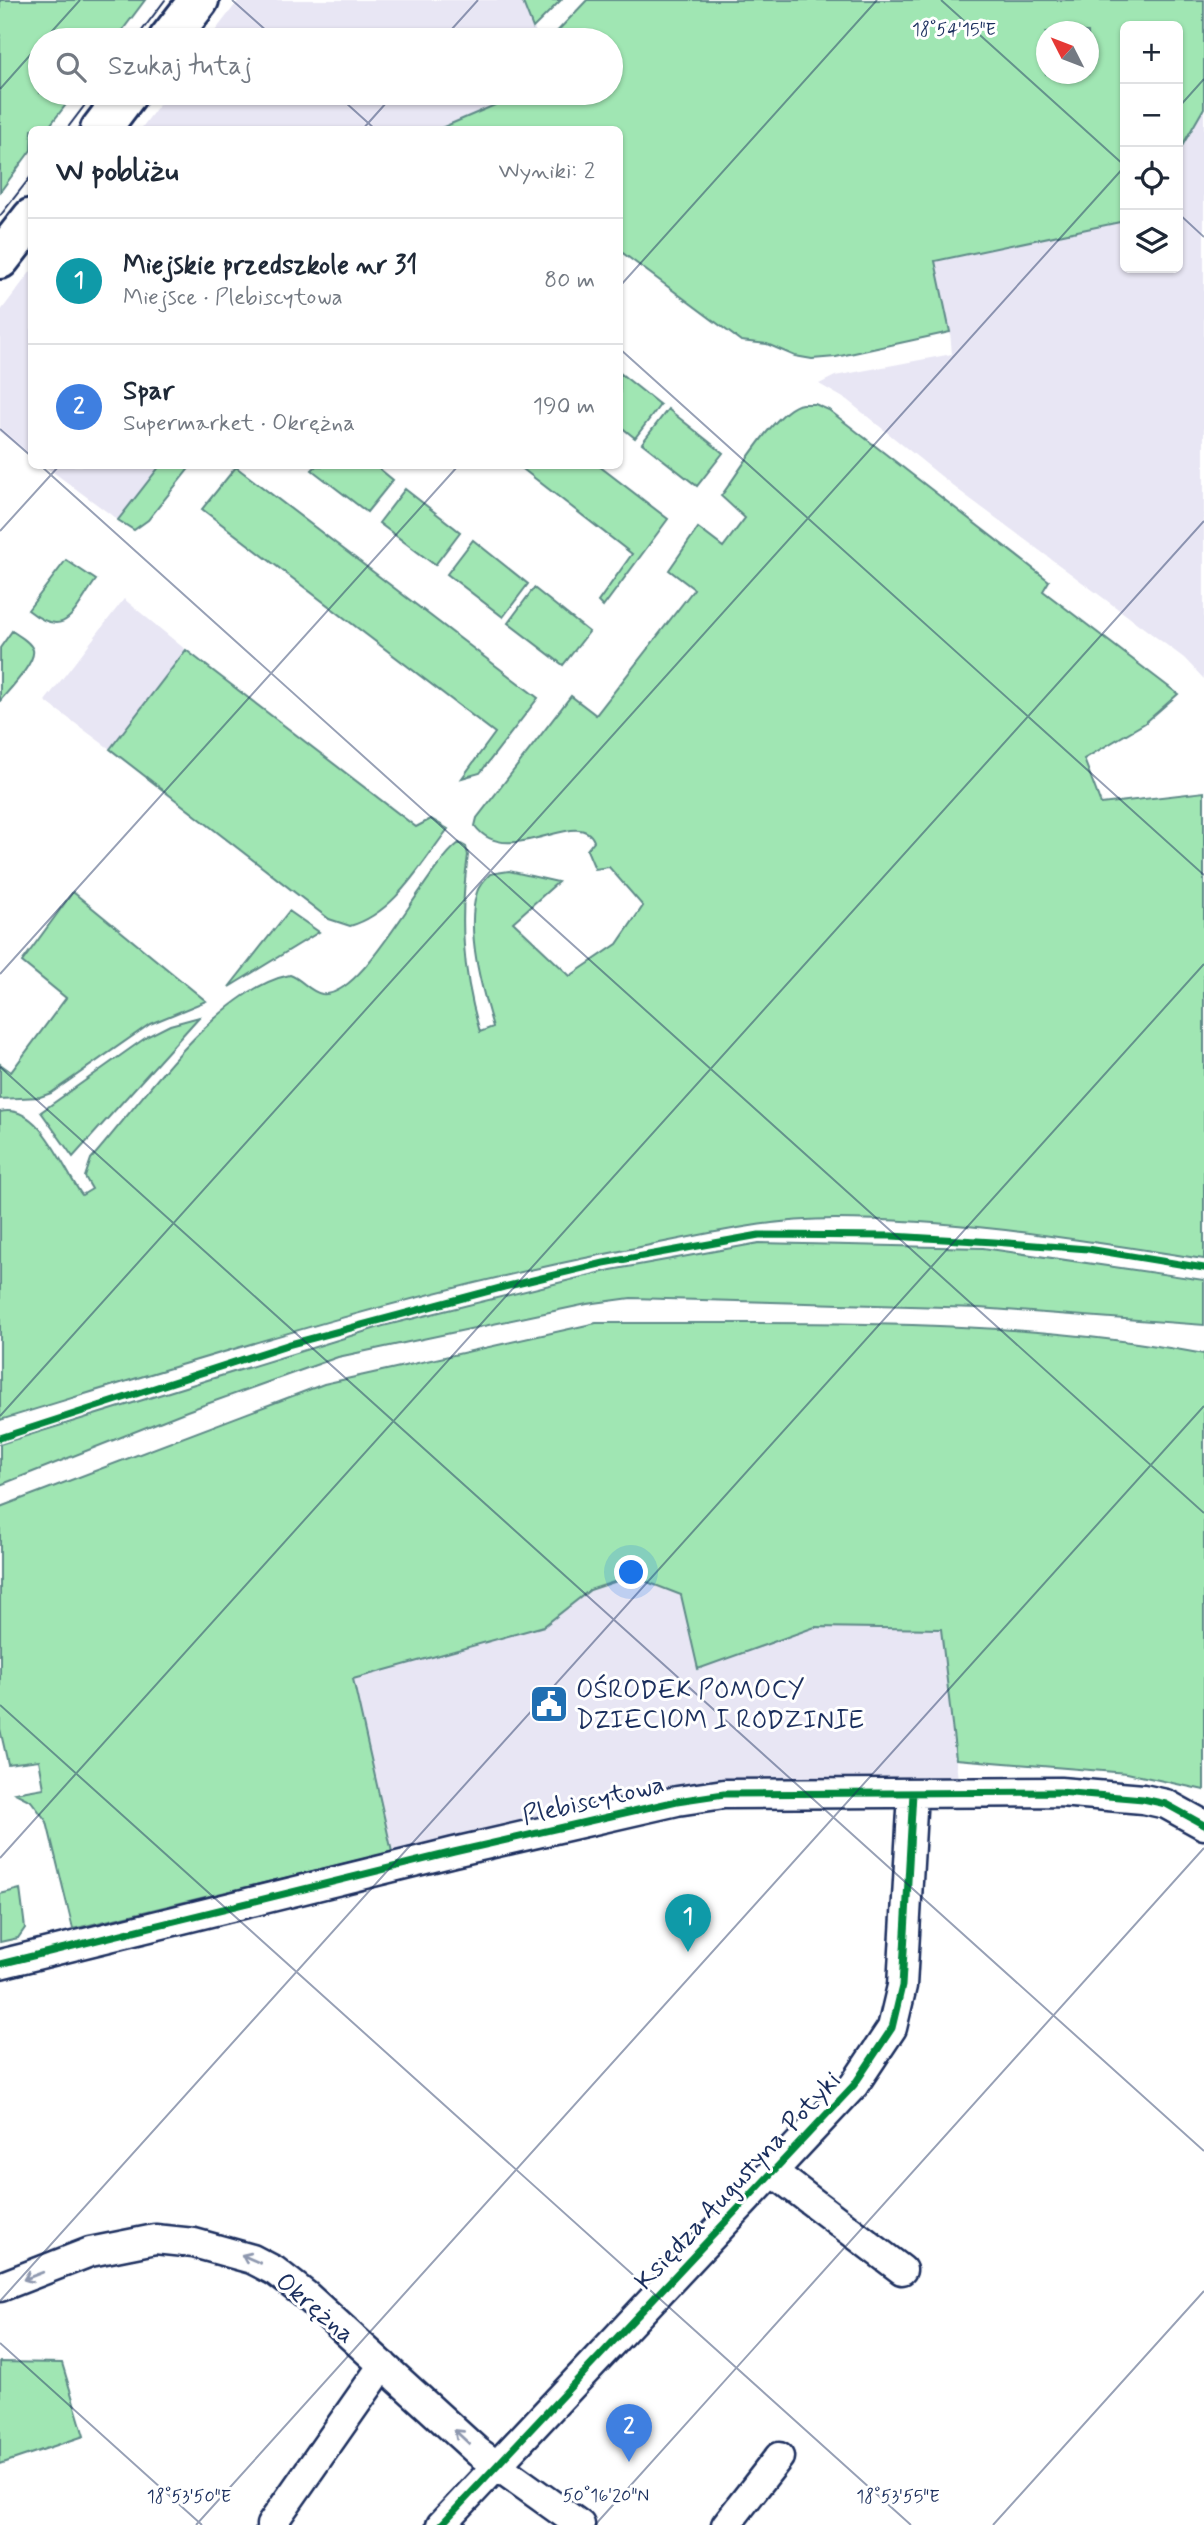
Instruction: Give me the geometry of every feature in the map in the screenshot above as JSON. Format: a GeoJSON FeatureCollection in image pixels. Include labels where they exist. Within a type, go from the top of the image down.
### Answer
{"type":"FeatureCollection","features":[{"type":"Feature","properties":{"kind":"street"},"geometry":{"type":"LineString","coordinates":[[177,28],[199,0]]}},
{"type":"Feature","properties":{"kind":"street"},"geometry":{"type":"LineString","coordinates":[[103,126],[119,105]]}},
{"type":"Feature","properties":{"kind":"street"},"geometry":{"type":"LineString","coordinates":[[0,259],[28,223]]}},
{"type":"Feature","properties":{"kind":"street","name":"Plebiscytowa"},"geometry":{"type":"LineString","coordinates":[[0,1964],[677,1801],[724,1794],[1060,1792],[1143,1799],[1166,1804],[1204,1825]]}},
{"type":"Feature","properties":{"kind":"street","name":"Księdza Augustyna Potyki"},"geometry":{"type":"LineString","coordinates":[[441,2525],[508,2472],[773,2172],[855,2085],[892,2028],[902,1986],[913,1793]]}},
{"type":"Feature","properties":{"kind":"street"},"geometry":{"type":"LineString","coordinates":[[773,2172],[902,2270]]}},
{"type":"Feature","properties":{"kind":"street","name":"Okrężna"},"geometry":{"type":"LineString","coordinates":[[0,2287],[117,2245],[155,2239],[228,2250],[275,2271],[307,2296],[478,2452],[580,2525]]}},
{"type":"Feature","properties":{"kind":"street"},"geometry":{"type":"LineString","coordinates":[[271,2525],[383,2365]]}},
{"type":"Feature","properties":{"kind":"street"},"geometry":{"type":"LineString","coordinates":[[726,2525],[779,2457]]}},
{"type":"Feature","properties":{"kind":"shaded area"},"geometry":{"type":"Polygon","coordinates":[[[239,0],[523,0],[534,28],[217,28],[239,0]]]}},
{"type":"Feature","properties":{"kind":"shaded area"},"geometry":{"type":"Polygon","coordinates":[[[159,105],[495,105],[446,126],[143,126],[159,105]]]}},
{"type":"Feature","properties":{"kind":"shaded area"},"geometry":{"type":"Polygon","coordinates":[[[1204,108],[1204,679],[1184,658],[957,489],[847,400],[819,384],[835,376],[952,354],[935,261],[1120,222],[1120,273],[1183,273],[1183,144],[1204,108]]]}},
{"type":"Feature","properties":{"kind":"shaded area"},"geometry":{"type":"Polygon","coordinates":[[[28,275],[28,454],[0,432],[0,312],[28,275]]]}},
{"type":"Feature","properties":{"kind":"shaded area"},"geometry":{"type":"Polygon","coordinates":[[[49,469],[158,469],[118,520],[49,469]]]}},
{"type":"Feature","properties":{"kind":"shaded area"},"geometry":{"type":"Polygon","coordinates":[[[124,599],[186,650],[110,749],[45,701],[124,599]]]}},
{"type":"Feature","properties":{"kind":"shaded area"},"geometry":{"type":"Polygon","coordinates":[[[632,1576],[681,1594],[698,1669],[815,1627],[942,1629],[958,1780],[720,1781],[392,1852],[353,1679],[544,1626],[590,1590],[632,1576]]]}},
{"type":"Feature","properties":{"kind":"green space"},"geometry":{"type":"Polygon","coordinates":[[[0,0],[145,0],[124,28],[28,28],[28,105],[66,105],[49,126],[28,126],[28,154],[0,192],[0,0]]]}},
{"type":"Feature","properties":{"kind":"green space"},"geometry":{"type":"Polygon","coordinates":[[[522,0],[561,0],[533,28],[522,0]]]}},
{"type":"Feature","properties":{"kind":"green space"},"geometry":{"type":"Polygon","coordinates":[[[587,0],[1204,0],[1204,108],[1183,144],[1183,21],[1120,21],[1120,222],[935,261],[950,332],[836,357],[812,359],[795,356],[767,344],[741,341],[623,253],[623,126],[446,126],[495,105],[623,105],[623,28],[560,28],[587,0]]]}},
{"type":"Feature","properties":{"kind":"green space"},"geometry":{"type":"Polygon","coordinates":[[[623,375],[660,405],[635,438],[623,428],[623,375]]]}},
{"type":"Feature","properties":{"kind":"green space"},"geometry":{"type":"Polygon","coordinates":[[[802,404],[815,404],[829,410],[1049,581],[1043,591],[1178,694],[1145,723],[1084,759],[1101,804],[1204,792],[1204,1259],[974,1227],[881,1220],[779,1222],[697,1235],[459,1287],[305,1328],[0,1420],[0,1112],[14,1112],[27,1117],[39,1127],[82,1195],[92,1189],[85,1177],[91,1159],[156,1080],[208,1025],[235,1002],[262,985],[290,975],[317,993],[339,990],[375,955],[429,878],[459,843],[466,847],[468,855],[464,944],[469,987],[480,1032],[493,1027],[476,960],[474,907],[478,889],[490,874],[509,871],[558,882],[513,922],[570,976],[617,944],[643,906],[609,867],[595,869],[587,850],[594,841],[586,832],[574,830],[506,842],[489,838],[475,826],[477,818],[571,696],[596,715],[694,589],[669,570],[698,528],[723,547],[745,518],[721,496],[769,429],[792,408],[802,404]]]}},
{"type":"Feature","properties":{"kind":"green space"},"geometry":{"type":"Polygon","coordinates":[[[668,409],[723,453],[697,486],[642,443],[668,409]]]}},
{"type":"Feature","properties":{"kind":"green space"},"geometry":{"type":"Polygon","coordinates":[[[158,469],[189,469],[148,520],[134,530],[118,520],[158,469]]]}},
{"type":"Feature","properties":{"kind":"green space"},"geometry":{"type":"Polygon","coordinates":[[[234,469],[239,469],[538,698],[480,773],[462,778],[495,733],[202,509],[234,469]]]}},
{"type":"Feature","properties":{"kind":"green space"},"geometry":{"type":"Polygon","coordinates":[[[380,469],[393,480],[367,512],[312,470],[380,469]]]}},
{"type":"Feature","properties":{"kind":"green space"},"geometry":{"type":"Polygon","coordinates":[[[523,469],[603,469],[668,519],[603,607],[598,602],[632,554],[523,469]]]}},
{"type":"Feature","properties":{"kind":"green space"},"geometry":{"type":"Polygon","coordinates":[[[405,489],[460,532],[435,565],[379,523],[405,489]]]}},
{"type":"Feature","properties":{"kind":"green space"},"geometry":{"type":"Polygon","coordinates":[[[473,540],[528,584],[503,617],[447,574],[473,540]]]}},
{"type":"Feature","properties":{"kind":"green space"},"geometry":{"type":"Polygon","coordinates":[[[66,560],[96,580],[68,618],[52,623],[28,610],[66,560]]]}},
{"type":"Feature","properties":{"kind":"green space"},"geometry":{"type":"Polygon","coordinates":[[[534,588],[589,632],[563,665],[508,623],[534,588]]]}},
{"type":"Feature","properties":{"kind":"green space"},"geometry":{"type":"Polygon","coordinates":[[[12,631],[30,644],[33,655],[26,669],[0,701],[0,648],[12,631]]]}},
{"type":"Feature","properties":{"kind":"green space"},"geometry":{"type":"Polygon","coordinates":[[[186,650],[416,827],[431,819],[448,829],[405,886],[366,920],[350,926],[329,919],[110,749],[186,650]]]}},
{"type":"Feature","properties":{"kind":"green space"},"geometry":{"type":"Polygon","coordinates":[[[73,892],[206,1001],[150,1024],[51,1093],[40,1097],[0,1099],[0,1064],[11,1072],[66,998],[22,962],[73,892]]]}},
{"type":"Feature","properties":{"kind":"green space"},"geometry":{"type":"Polygon","coordinates":[[[289,911],[319,932],[229,987],[289,911]]]}},
{"type":"Feature","properties":{"kind":"green space"},"geometry":{"type":"Polygon","coordinates":[[[199,1017],[73,1157],[41,1112],[148,1036],[170,1025],[199,1017]]]}},
{"type":"Feature","properties":{"kind":"green space"},"geometry":{"type":"Polygon","coordinates":[[[759,1243],[983,1248],[1204,1280],[1204,1325],[979,1308],[631,1298],[587,1304],[338,1357],[187,1411],[0,1485],[0,1444],[383,1326],[611,1270],[759,1243]]]}},
{"type":"Feature","properties":{"kind":"green space"},"geometry":{"type":"Polygon","coordinates":[[[596,1323],[825,1323],[977,1328],[1053,1333],[1204,1354],[1204,1790],[1127,1773],[956,1759],[941,1629],[815,1627],[698,1669],[681,1595],[632,1576],[590,1590],[544,1626],[353,1679],[392,1852],[73,1929],[47,1822],[31,1801],[15,1793],[44,1788],[39,1760],[8,1764],[0,1729],[0,1507],[324,1384],[596,1323]]]}},
{"type":"Feature","properties":{"kind":"green space"},"geometry":{"type":"Polygon","coordinates":[[[20,1889],[25,1928],[18,1938],[0,1942],[0,1894],[20,1889]]]}},
{"type":"Feature","properties":{"kind":"green space"},"geometry":{"type":"Polygon","coordinates":[[[0,2362],[62,2363],[84,2436],[0,2464],[0,2362]]]}},
{"type":"Feature","properties":{"kind":"tram line"},"geometry":{"type":"LineString","coordinates":[[144,28],[165,0]]}},
{"type":"Feature","properties":{"kind":"tram line"},"geometry":{"type":"LineString","coordinates":[[69,126],[85,105]]}},
{"type":"Feature","properties":{"kind":"tram line"},"geometry":{"type":"LineString","coordinates":[[0,216],[28,180]]}},
{"type":"Feature","properties":{"kind":"cycle path"},"geometry":{"type":"LineString","coordinates":[[0,1438],[287,1345],[604,1263],[759,1235],[892,1236],[994,1242],[1088,1249],[1204,1268]]}},
{"type":"Feature","properties":{"kind":"cycle path"},"geometry":{"type":"LineString","coordinates":[[0,1964],[454,1852],[677,1801],[724,1794],[1060,1792],[1143,1799],[1166,1804],[1204,1825]]}},
{"type":"Feature","properties":{"kind":"cycle path"},"geometry":{"type":"LineString","coordinates":[[441,2525],[854,2085],[892,2028],[902,1986],[913,1793]]}},
{"type":"Feature","properties":{"kind":"place","name":"OŚRODEK POMOCY DZIECIOM I RODZINIE"},"geometry":{"type":"Point","coordinates":[549,1704]}},
{"type":"Feature","properties":{"kind":"place","name":"Miejskie przedszkole nr 31"},"geometry":{"type":"Point","coordinates":[688,1952]}},
{"type":"Feature","properties":{"kind":"place","name":"Spar"},"geometry":{"type":"Point","coordinates":[629,2462]}}]}
